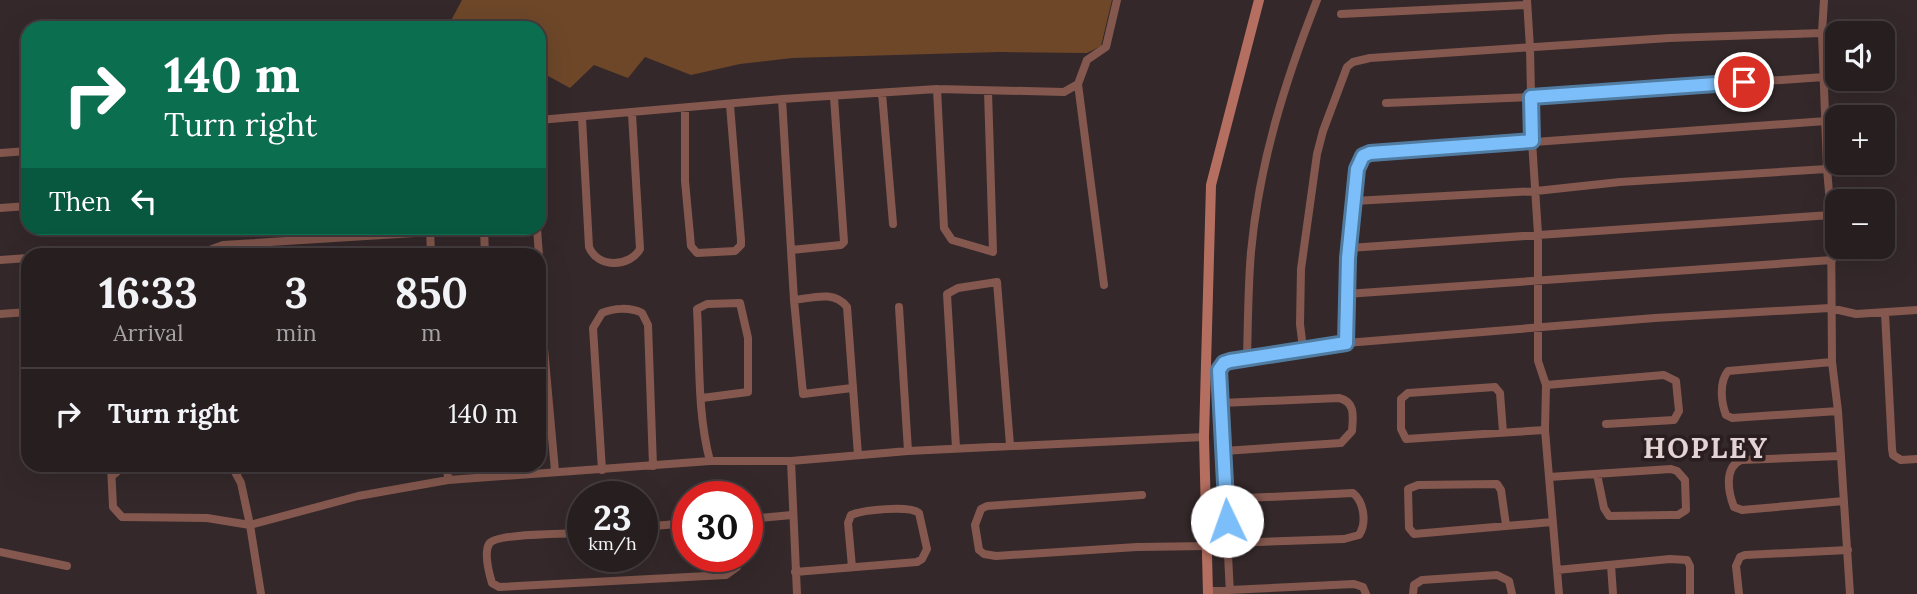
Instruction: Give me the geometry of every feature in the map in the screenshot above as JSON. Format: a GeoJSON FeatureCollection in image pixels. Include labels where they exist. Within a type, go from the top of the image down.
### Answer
{"type":"FeatureCollection","features":[{"type":"Feature","properties":{"kind":"main road"},"geometry":{"type":"LineString","coordinates":[[1208,592],[1203,437],[1211,185],[1259,0]]}},
{"type":"Feature","properties":{"kind":"street"},"geometry":{"type":"LineString","coordinates":[[1104,285],[1078,84],[1087,60],[1106,47],[1117,0]]}},
{"type":"Feature","properties":{"kind":"street"},"geometry":{"type":"LineString","coordinates":[[1247,358],[1251,252],[1260,186],[1283,92],[1317,0]]}},
{"type":"Feature","properties":{"kind":"street"},"geometry":{"type":"LineString","coordinates":[[1346,343],[1346,294],[1354,201],[1360,160],[1367,154],[1825,121],[1822,33],[1824,0]]}},
{"type":"Feature","properties":{"kind":"street"},"geometry":{"type":"LineString","coordinates":[[1341,14],[1527,3],[1538,234],[1536,329],[1538,361],[1546,385],[1545,430],[1559,594]]}},
{"type":"Feature","properties":{"kind":"street"},"geometry":{"type":"LineString","coordinates":[[1303,349],[1300,324],[1301,269],[1314,173],[1323,131],[1347,67],[1353,62],[1370,58],[1669,38],[1822,33]]}},
{"type":"Feature","properties":{"kind":"street"},"geometry":{"type":"LineString","coordinates":[[1386,103],[1531,97],[1824,76]]}},
{"type":"Feature","properties":{"kind":"street"},"geometry":{"type":"LineString","coordinates":[[546,120],[782,99],[937,89],[1058,93],[1078,84]]}},
{"type":"Feature","properties":{"kind":"street"},"geometry":{"type":"LineString","coordinates":[[937,89],[944,228],[953,240],[993,252],[988,91]]}},
{"type":"Feature","properties":{"kind":"street"},"geometry":{"type":"LineString","coordinates":[[882,93],[893,223]]}},
{"type":"Feature","properties":{"kind":"street"},"geometry":{"type":"LineString","coordinates":[[791,250],[841,245],[844,242],[834,97]]}},
{"type":"Feature","properties":{"kind":"street"},"geometry":{"type":"LineString","coordinates":[[782,99],[794,300],[803,394],[852,388]]}},
{"type":"Feature","properties":{"kind":"street"},"geometry":{"type":"LineString","coordinates":[[685,109],[685,181],[691,246],[697,253],[734,251],[741,245],[741,240],[730,105]]}},
{"type":"Feature","properties":{"kind":"street"},"geometry":{"type":"LineString","coordinates":[[582,118],[589,247],[595,258],[608,263],[630,260],[640,249],[632,114]]}},
{"type":"Feature","properties":{"kind":"street"},"geometry":{"type":"LineString","coordinates":[[0,153],[21,152]]}},
{"type":"Feature","properties":{"kind":"street"},"geometry":{"type":"LineString","coordinates":[[1354,201],[1536,191],[1608,183],[1825,169]]}},
{"type":"Feature","properties":{"kind":"street"},"geometry":{"type":"LineString","coordinates":[[0,208],[21,206]]}},
{"type":"Feature","properties":{"kind":"street"},"geometry":{"type":"LineString","coordinates":[[1349,248],[1825,215]]}},
{"type":"Feature","properties":{"kind":"street"},"geometry":{"type":"LineString","coordinates":[[215,248],[223,245],[361,235]]}},
{"type":"Feature","properties":{"kind":"street"},"geometry":{"type":"LineString","coordinates":[[0,260],[21,258]]}},
{"type":"Feature","properties":{"kind":"street"},"geometry":{"type":"LineString","coordinates":[[1346,294],[1832,260],[1832,362],[1838,411],[1850,594]]}},
{"type":"Feature","properties":{"kind":"street"},"geometry":{"type":"LineString","coordinates":[[956,448],[947,294],[958,288],[997,282],[1010,445]]}},
{"type":"Feature","properties":{"kind":"street"},"geometry":{"type":"LineString","coordinates":[[794,300],[831,296],[838,298],[848,307],[858,456]]}},
{"type":"Feature","properties":{"kind":"street"},"geometry":{"type":"LineString","coordinates":[[702,398],[748,393],[748,338],[740,303],[707,304],[697,309],[702,398],[705,445],[710,461]]}},
{"type":"Feature","properties":{"kind":"street"},"geometry":{"type":"LineString","coordinates":[[899,307],[908,451]]}},
{"type":"Feature","properties":{"kind":"street"},"geometry":{"type":"LineString","coordinates":[[1230,592],[1219,377],[1221,366],[1230,361],[1346,343],[1643,318],[1830,308],[1856,314],[1917,310]]}},
{"type":"Feature","properties":{"kind":"street"},"geometry":{"type":"LineString","coordinates":[[602,470],[593,328],[602,313],[621,309],[642,313],[648,325],[653,466]]}},
{"type":"Feature","properties":{"kind":"street"},"geometry":{"type":"LineString","coordinates":[[0,314],[21,312]]}},
{"type":"Feature","properties":{"kind":"street"},"geometry":{"type":"LineString","coordinates":[[1885,313],[1892,449],[1894,455],[1901,460],[1917,459]]}},
{"type":"Feature","properties":{"kind":"street"},"geometry":{"type":"LineString","coordinates":[[1832,362],[1728,371],[1723,378],[1723,407],[1726,415],[1732,418],[1838,411]]}},
{"type":"Feature","properties":{"kind":"street"},"geometry":{"type":"LineString","coordinates":[[546,371],[555,471]]}},
{"type":"Feature","properties":{"kind":"street"},"geometry":{"type":"LineString","coordinates":[[1546,385],[1664,375],[1676,381],[1679,411],[1674,419],[1606,424]]}},
{"type":"Feature","properties":{"kind":"street"},"geometry":{"type":"LineString","coordinates":[[1503,432],[1500,393],[1495,387],[1408,393],[1401,398],[1401,429],[1406,439],[1545,430]]}},
{"type":"Feature","properties":{"kind":"street"},"geometry":{"type":"LineString","coordinates":[[1221,403],[1339,398],[1348,402],[1353,413],[1352,432],[1341,443],[1224,451]]}},
{"type":"Feature","properties":{"kind":"street"},"geometry":{"type":"LineString","coordinates":[[546,472],[710,461],[791,461],[1010,445],[1203,437]]}},
{"type":"Feature","properties":{"kind":"street"},"geometry":{"type":"LineString","coordinates":[[1840,456],[1741,460],[1732,466],[1729,477],[1732,503],[1738,510],[1844,501]]}},
{"type":"Feature","properties":{"kind":"street"},"geometry":{"type":"LineString","coordinates":[[791,461],[797,594]]}},
{"type":"Feature","properties":{"kind":"street"},"geometry":{"type":"LineString","coordinates":[[1549,478],[1597,474],[1650,470],[1677,471],[1687,486],[1686,510],[1670,516],[1609,516],[1604,509],[1597,474]]}},
{"type":"Feature","properties":{"kind":"street"},"geometry":{"type":"LineString","coordinates":[[112,472],[113,507],[122,517],[207,518],[250,525],[358,496],[448,480],[544,472]]}},
{"type":"Feature","properties":{"kind":"street"},"geometry":{"type":"LineString","coordinates":[[112,476],[117,472]]}},
{"type":"Feature","properties":{"kind":"street"},"geometry":{"type":"LineString","coordinates":[[235,472],[243,489],[261,594]]}},
{"type":"Feature","properties":{"kind":"street"},"geometry":{"type":"LineString","coordinates":[[447,472],[448,480]]}},
{"type":"Feature","properties":{"kind":"street"},"geometry":{"type":"LineString","coordinates":[[501,472],[501,476]]}},
{"type":"Feature","properties":{"kind":"street"},"geometry":{"type":"LineString","coordinates":[[1506,525],[1502,490],[1497,484],[1418,485],[1408,489],[1409,528],[1414,534],[1552,522]]}},
{"type":"Feature","properties":{"kind":"street"},"geometry":{"type":"LineString","coordinates":[[1226,499],[1353,493],[1360,503],[1364,525],[1359,535],[1344,539],[1228,544]]}},
{"type":"Feature","properties":{"kind":"street"},"geometry":{"type":"LineString","coordinates":[[1142,495],[987,506],[981,509],[975,525],[979,550],[984,554],[996,556],[1137,547],[1207,546]]}},
{"type":"Feature","properties":{"kind":"street"},"geometry":{"type":"LineString","coordinates":[[795,572],[917,562],[922,559],[927,549],[919,513],[905,509],[858,512],[851,515],[848,523],[852,567]]}},
{"type":"Feature","properties":{"kind":"street"},"geometry":{"type":"LineString","coordinates":[[763,518],[792,515]]}},
{"type":"Feature","properties":{"kind":"street"},"geometry":{"type":"LineString","coordinates":[[567,534],[494,539],[489,543],[488,550],[492,583],[499,587],[554,586],[726,575],[731,572]]}},
{"type":"Feature","properties":{"kind":"street"},"geometry":{"type":"LineString","coordinates":[[1740,594],[1737,588],[1736,566],[1740,556],[1848,550]]}},
{"type":"Feature","properties":{"kind":"street"},"geometry":{"type":"LineString","coordinates":[[0,552],[67,566]]}},
{"type":"Feature","properties":{"kind":"street"},"geometry":{"type":"LineString","coordinates":[[1557,570],[1687,560],[1690,564],[1690,594]]}},
{"type":"Feature","properties":{"kind":"street"},"geometry":{"type":"LineString","coordinates":[[1611,565],[1613,594]]}},
{"type":"Feature","properties":{"kind":"street"},"geometry":{"type":"LineString","coordinates":[[1413,594],[1414,585],[1422,580],[1497,575],[1509,581],[1512,594]]}},
{"type":"Feature","properties":{"kind":"street"},"geometry":{"type":"LineString","coordinates":[[1208,592],[1354,584],[1363,586],[1366,594]]}},
{"type":"Feature","properties":{"kind":"shaded area"},"geometry":{"type":"Polygon","coordinates":[[[462,0],[1112,0],[1101,46],[1087,53],[999,52],[792,58],[740,64],[691,75],[645,57],[628,78],[594,65],[570,88],[546,75],[546,21],[451,21],[462,0]]]}},
{"type":"Feature","properties":{"kind":"district","name":"HOPLEY"},"geometry":{"type":"Point","coordinates":[1706,448]}},
{"type":"Feature","properties":{"kind":"route"},"geometry":{"type":"LineString","coordinates":[[1227,521],[1219,370],[1224,363],[1230,361],[1346,343],[1348,258],[1357,169],[1363,156],[1370,153],[1532,141],[1531,97],[1744,82]]}}]}
